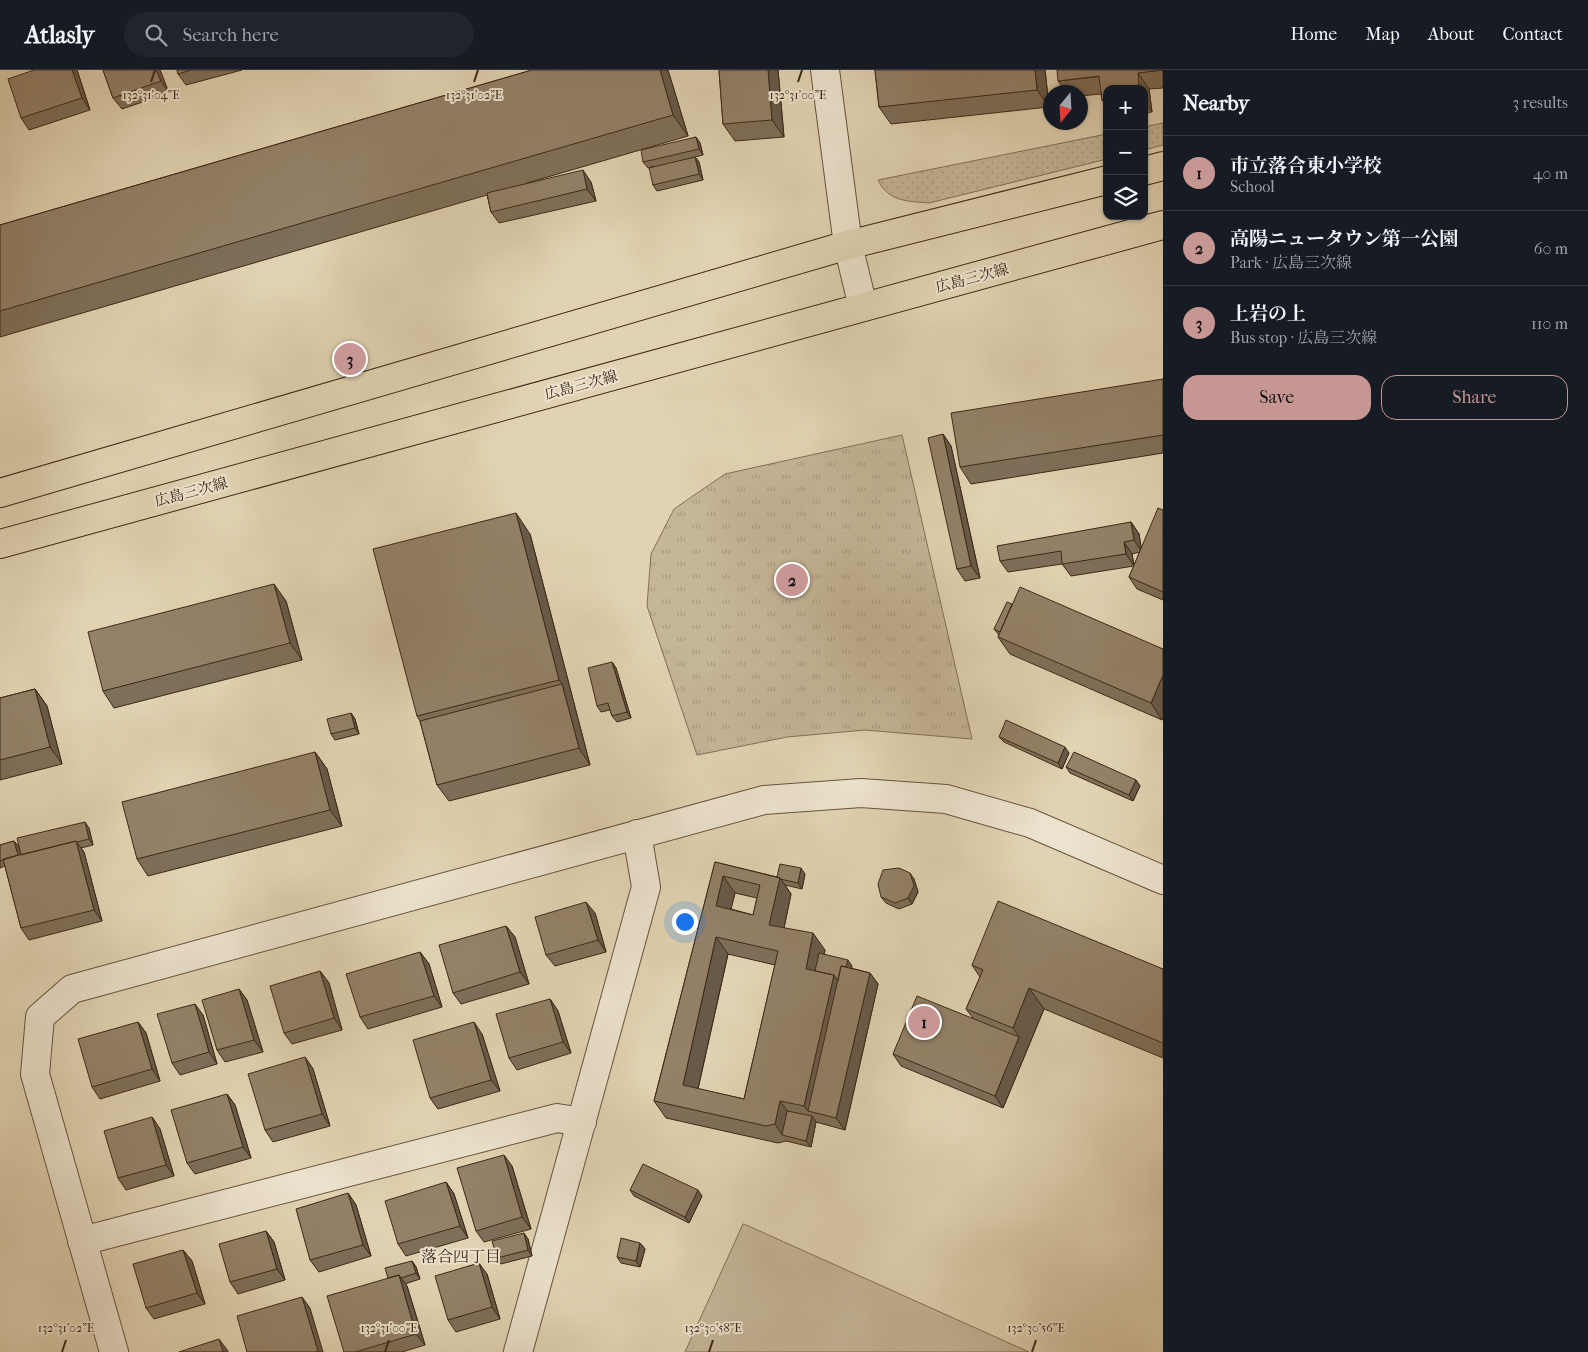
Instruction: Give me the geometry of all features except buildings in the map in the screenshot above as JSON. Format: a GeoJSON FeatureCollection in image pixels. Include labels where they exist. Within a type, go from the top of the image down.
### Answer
{"type":"FeatureCollection","features":[{"type":"Feature","properties":{"kind":"main road"},"geometry":{"type":"LineString","coordinates":[[1148,170],[1163,166]]}},
{"type":"Feature","properties":{"kind":"main road"},"geometry":{"type":"LineString","coordinates":[[0,493],[848,245],[1103,181]]}},
{"type":"Feature","properties":{"kind":"main road","name":"広島三次線"},"geometry":{"type":"LineString","coordinates":[[0,544],[1163,226]]}},
{"type":"Feature","properties":{"kind":"street"},"geometry":{"type":"LineString","coordinates":[[826,70],[848,245],[863,307]]}},
{"type":"Feature","properties":{"kind":"street"},"geometry":{"type":"LineString","coordinates":[[114,1352],[35,1074],[40,1017],[72,989],[764,800],[861,793],[946,799],[1030,823],[1163,880]]}},
{"type":"Feature","properties":{"kind":"street"},"geometry":{"type":"LineString","coordinates":[[518,1352],[646,887],[637,834]]}},
{"type":"Feature","properties":{"kind":"street"},"geometry":{"type":"LineString","coordinates":[[82,1241],[557,1118],[582,1122]]}},
{"type":"Feature","properties":{"kind":"green space"},"geometry":{"type":"Polygon","coordinates":[[[1163,123],[1163,145],[1148,149],[1148,126],[1163,123]]]}},
{"type":"Feature","properties":{"kind":"green space"},"geometry":{"type":"Polygon","coordinates":[[[1103,135],[1103,160],[929,203],[899,199],[888,193],[878,180],[1103,135]]]}},
{"type":"Feature","properties":{"kind":"green space"},"geometry":{"type":"Polygon","coordinates":[[[902,435],[972,739],[865,730],[787,737],[697,755],[647,606],[651,554],[674,509],[725,474],[902,435]]]}},
{"type":"Feature","properties":{"kind":"green space"},"geometry":{"type":"Polygon","coordinates":[[[744,1224],[1029,1352],[685,1352],[744,1224]]]}},
{"type":"Feature","properties":{"kind":"place","name":"上岩の上"},"geometry":{"type":"Point","coordinates":[350,359]}},
{"type":"Feature","properties":{"kind":"place","name":"高陽ニュータウン第一公園"},"geometry":{"type":"Point","coordinates":[792,580]}},
{"type":"Feature","properties":{"kind":"place","name":"市立落合東小学校"},"geometry":{"type":"Point","coordinates":[924,1022]}},
{"type":"Feature","properties":{"kind":"district","name":"落合四丁目"},"geometry":{"type":"Point","coordinates":[461,1256]}}]}
